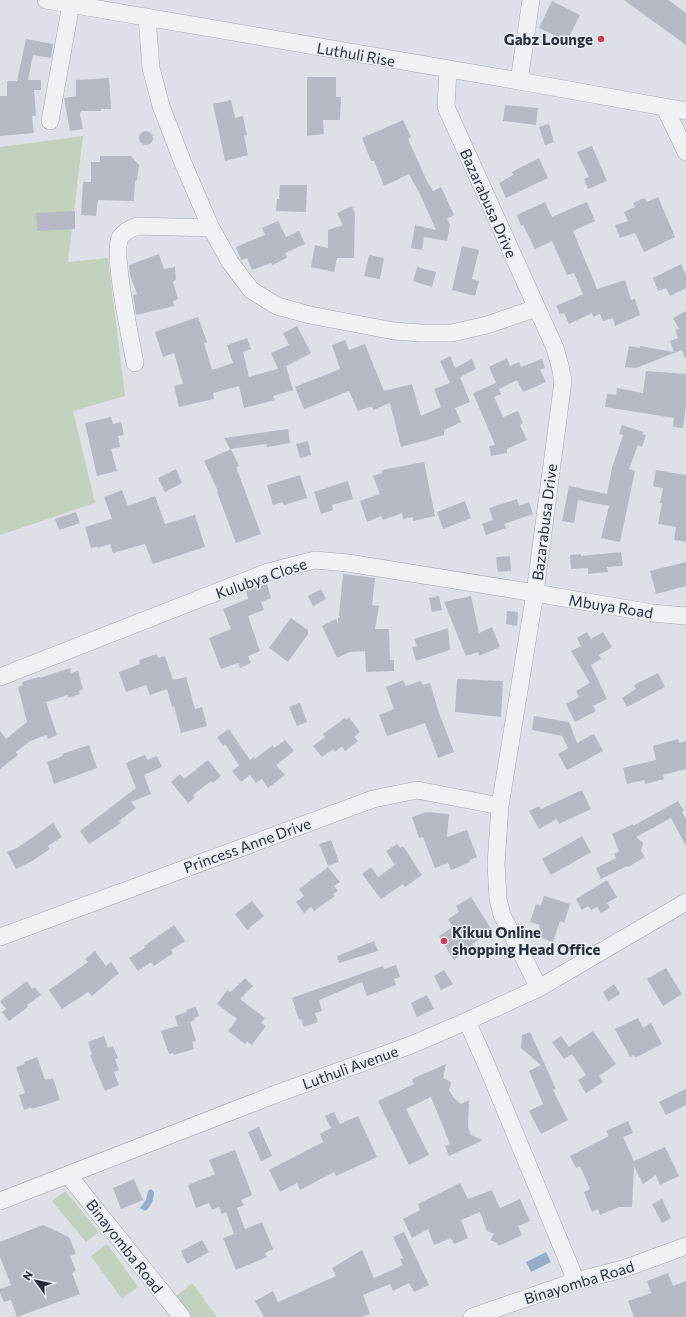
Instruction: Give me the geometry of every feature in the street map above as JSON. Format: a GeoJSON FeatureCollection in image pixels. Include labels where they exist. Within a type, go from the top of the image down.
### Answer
{"type":"FeatureCollection","features":[{"type":"Feature","properties":{"kind":"street","name":"Luthuli Rise"},"geometry":{"type":"LineString","coordinates":[[49,0],[686,111]]}},
{"type":"Feature","properties":{"kind":"street"},"geometry":{"type":"LineString","coordinates":[[519,81],[531,0]]}},
{"type":"Feature","properties":{"kind":"street"},"geometry":{"type":"LineString","coordinates":[[50,121],[71,4]]}},
{"type":"Feature","properties":{"kind":"street"},"geometry":{"type":"LineString","coordinates":[[147,17],[151,68],[161,106],[182,163],[211,228],[230,262],[251,290],[276,306],[310,315],[394,331],[421,333],[452,333],[488,325],[536,308]]}},
{"type":"Feature","properties":{"kind":"street","name":"Bazarabusa Drive"},"geometry":{"type":"LineString","coordinates":[[448,70],[446,107],[555,348],[563,381],[535,593],[500,806],[496,864],[498,898],[502,915],[539,988]]}},
{"type":"Feature","properties":{"kind":"street"},"geometry":{"type":"LineString","coordinates":[[665,108],[686,152]]}},
{"type":"Feature","properties":{"kind":"street"},"geometry":{"type":"LineString","coordinates":[[135,363],[119,269],[117,248],[120,238],[126,230],[137,226],[211,228]]}},
{"type":"Feature","properties":{"kind":"street","name":"Kulubya Close"},"geometry":{"type":"LineString","coordinates":[[0,676],[268,572],[315,560],[342,562],[535,593]]}},
{"type":"Feature","properties":{"kind":"street","name":"Mbuya Road"},"geometry":{"type":"LineString","coordinates":[[535,593],[652,613],[686,616]]}},
{"type":"Feature","properties":{"kind":"street","name":"Princess Anne Drive"},"geometry":{"type":"LineString","coordinates":[[0,937],[373,799],[417,790],[500,806]]}},
{"type":"Feature","properties":{"kind":"street","name":"Luthuli Avenue"},"geometry":{"type":"LineString","coordinates":[[0,1200],[276,1094],[396,1051],[467,1021],[539,988],[686,902]]}},
{"type":"Feature","properties":{"kind":"street"},"geometry":{"type":"LineString","coordinates":[[467,1021],[488,1066],[576,1281]]}},
{"type":"Feature","properties":{"kind":"street","name":"Binayomba Road"},"geometry":{"type":"LineString","coordinates":[[68,1175],[182,1317]]}},
{"type":"Feature","properties":{"kind":"street","name":"Binayomba Road"},"geometry":{"type":"LineString","coordinates":[[472,1317],[576,1281],[624,1269],[686,1246]]}},
{"type":"Feature","properties":{"kind":"green space"},"geometry":{"type":"Polygon","coordinates":[[[83,136],[68,262],[108,258],[125,396],[73,411],[95,503],[0,535],[0,147],[83,136]]]}},
{"type":"Feature","properties":{"kind":"green space"},"geometry":{"type":"Polygon","coordinates":[[[65,1191],[99,1232],[86,1242],[52,1201],[65,1191]]]}},
{"type":"Feature","properties":{"kind":"green space"},"geometry":{"type":"Polygon","coordinates":[[[107,1244],[138,1287],[122,1299],[91,1256],[107,1244]]]}},
{"type":"Feature","properties":{"kind":"green space"},"geometry":{"type":"Polygon","coordinates":[[[192,1283],[217,1317],[191,1317],[176,1296],[192,1283]]]}},
{"type":"Feature","properties":{"kind":"water"},"geometry":{"type":"Polygon","coordinates":[[[151,1189],[154,1192],[153,1200],[145,1211],[140,1208],[146,1200],[148,1191],[151,1189]]]}},
{"type":"Feature","properties":{"kind":"water"},"geometry":{"type":"Polygon","coordinates":[[[546,1252],[551,1262],[531,1272],[526,1262],[546,1252]]]}},
{"type":"Feature","properties":{"kind":"building"},"geometry":{"type":"Polygon","coordinates":[[[624,0],[668,0],[686,13],[686,45],[624,0]]]}},
{"type":"Feature","properties":{"kind":"building"},"geometry":{"type":"Polygon","coordinates":[[[552,1],[580,15],[567,41],[539,28],[552,1]]]}},
{"type":"Feature","properties":{"kind":"building"},"geometry":{"type":"Polygon","coordinates":[[[26,39],[53,44],[51,58],[33,55],[28,80],[41,80],[41,90],[34,90],[36,116],[32,116],[34,133],[0,136],[0,96],[7,96],[7,81],[17,81],[26,39]]]}},
{"type":"Feature","properties":{"kind":"building"},"geometry":{"type":"Polygon","coordinates":[[[307,77],[336,77],[336,97],[341,97],[340,120],[323,120],[324,134],[307,136],[307,77]]]}},
{"type":"Feature","properties":{"kind":"building"},"geometry":{"type":"Polygon","coordinates":[[[109,78],[111,109],[101,109],[101,111],[81,111],[80,114],[83,129],[70,131],[64,98],[76,96],[76,80],[109,78]]]}},
{"type":"Feature","properties":{"kind":"building"},"geometry":{"type":"Polygon","coordinates":[[[231,100],[235,118],[243,116],[247,135],[244,136],[248,155],[225,161],[213,104],[231,100]]]}},
{"type":"Feature","properties":{"kind":"building"},"geometry":{"type":"Polygon","coordinates":[[[505,105],[538,108],[536,125],[503,121],[505,105]]]}},
{"type":"Feature","properties":{"kind":"building"},"geometry":{"type":"Polygon","coordinates":[[[403,120],[411,137],[408,139],[426,179],[433,191],[441,187],[454,215],[447,219],[450,224],[447,241],[424,237],[422,250],[411,248],[415,225],[436,230],[420,194],[409,174],[384,186],[374,161],[371,161],[362,138],[403,120]]]}},
{"type":"Feature","properties":{"kind":"building"},"geometry":{"type":"Polygon","coordinates":[[[549,124],[554,142],[545,145],[539,127],[549,124]]]}},
{"type":"Feature","properties":{"kind":"building"},"geometry":{"type":"Polygon","coordinates":[[[143,131],[149,131],[153,135],[153,141],[149,145],[143,145],[139,141],[139,135],[143,131]]]}},
{"type":"Feature","properties":{"kind":"building"},"geometry":{"type":"Polygon","coordinates":[[[592,146],[607,181],[588,189],[584,179],[589,177],[577,152],[592,146]]]}},
{"type":"Feature","properties":{"kind":"building"},"geometry":{"type":"Polygon","coordinates":[[[100,156],[131,156],[139,165],[137,180],[135,181],[134,201],[98,200],[96,216],[81,215],[83,182],[91,182],[91,162],[100,162],[100,156]]]}},
{"type":"Feature","properties":{"kind":"building"},"geometry":{"type":"Polygon","coordinates":[[[539,158],[548,178],[506,198],[499,183],[513,175],[512,172],[539,158]]]}},
{"type":"Feature","properties":{"kind":"building"},"geometry":{"type":"Polygon","coordinates":[[[280,185],[307,185],[306,212],[276,211],[280,185]]]}},
{"type":"Feature","properties":{"kind":"building"},"geometry":{"type":"Polygon","coordinates":[[[658,197],[675,237],[644,252],[635,233],[620,238],[615,225],[628,221],[624,212],[635,207],[633,203],[645,198],[647,202],[658,197]]]}},
{"type":"Feature","properties":{"kind":"building"},"geometry":{"type":"Polygon","coordinates":[[[545,202],[552,217],[587,202],[595,221],[573,231],[597,289],[625,280],[631,300],[635,299],[640,315],[615,326],[613,318],[603,321],[600,314],[593,317],[592,313],[569,324],[564,313],[560,314],[556,306],[583,294],[574,273],[567,275],[552,241],[535,249],[523,225],[521,226],[517,215],[545,202]]]}},
{"type":"Feature","properties":{"kind":"building"},"geometry":{"type":"Polygon","coordinates":[[[352,206],[355,214],[354,258],[337,258],[334,272],[311,267],[315,245],[328,248],[328,230],[343,225],[337,213],[352,206]]]}},
{"type":"Feature","properties":{"kind":"building"},"geometry":{"type":"Polygon","coordinates":[[[75,211],[75,229],[37,231],[36,213],[75,211]]]}},
{"type":"Feature","properties":{"kind":"building"},"geometry":{"type":"Polygon","coordinates":[[[278,221],[286,237],[299,231],[305,244],[285,253],[287,258],[272,265],[271,263],[252,270],[247,258],[241,260],[236,247],[265,235],[262,228],[278,221]]]}},
{"type":"Feature","properties":{"kind":"building"},"geometry":{"type":"Polygon","coordinates":[[[462,246],[479,250],[472,279],[479,281],[475,296],[452,290],[462,246]]]}},
{"type":"Feature","properties":{"kind":"building"},"geometry":{"type":"Polygon","coordinates":[[[159,254],[164,269],[175,267],[176,279],[173,282],[178,299],[173,301],[174,306],[136,315],[133,295],[137,294],[130,275],[129,265],[159,254]]]}},
{"type":"Feature","properties":{"kind":"building"},"geometry":{"type":"Polygon","coordinates":[[[369,255],[384,258],[380,279],[364,276],[369,255]]]}},
{"type":"Feature","properties":{"kind":"building"},"geometry":{"type":"Polygon","coordinates":[[[681,264],[686,275],[686,288],[670,296],[666,288],[658,291],[653,278],[681,264]]]}},
{"type":"Feature","properties":{"kind":"building"},"geometry":{"type":"Polygon","coordinates":[[[417,267],[436,272],[432,287],[413,281],[417,267]]]}},
{"type":"Feature","properties":{"kind":"building"},"geometry":{"type":"Polygon","coordinates":[[[686,311],[686,358],[682,350],[636,368],[625,367],[629,346],[640,348],[640,346],[674,352],[670,341],[678,338],[675,330],[679,329],[673,318],[686,311]]]}},
{"type":"Feature","properties":{"kind":"building"},"geometry":{"type":"Polygon","coordinates":[[[198,317],[207,342],[204,343],[212,370],[233,363],[227,345],[247,338],[251,349],[243,352],[249,377],[278,369],[271,353],[289,345],[283,333],[297,326],[311,353],[284,367],[286,366],[293,390],[273,396],[275,400],[244,408],[239,386],[213,393],[214,399],[179,407],[174,386],[183,384],[174,353],[163,357],[155,332],[198,317]]]}},
{"type":"Feature","properties":{"kind":"building"},"geometry":{"type":"Polygon","coordinates":[[[345,340],[349,350],[365,344],[384,391],[412,384],[421,416],[441,407],[434,389],[450,383],[440,361],[450,356],[455,368],[472,359],[476,369],[460,377],[470,402],[455,408],[461,422],[444,430],[444,435],[401,447],[390,403],[373,410],[372,406],[358,411],[349,391],[304,409],[295,387],[340,369],[332,345],[345,340]]]}},
{"type":"Feature","properties":{"kind":"building"},"geometry":{"type":"Polygon","coordinates":[[[507,358],[510,366],[519,362],[521,367],[542,359],[545,368],[540,370],[546,382],[523,392],[517,380],[499,389],[501,394],[494,397],[503,417],[518,411],[523,423],[520,425],[527,440],[507,449],[507,453],[491,456],[489,446],[495,445],[473,393],[496,383],[489,367],[507,358]]]}},
{"type":"Feature","properties":{"kind":"building"},"geometry":{"type":"Polygon","coordinates":[[[646,371],[686,374],[686,405],[683,428],[673,427],[674,418],[605,407],[607,394],[616,395],[617,388],[643,393],[646,371]]]}},
{"type":"Feature","properties":{"kind":"building"},"geometry":{"type":"Polygon","coordinates":[[[111,417],[113,424],[121,422],[124,435],[118,436],[120,447],[111,449],[117,471],[97,476],[85,423],[111,417]]]}},
{"type":"Feature","properties":{"kind":"building"},"geometry":{"type":"Polygon","coordinates":[[[622,425],[643,432],[642,434],[646,435],[642,447],[638,445],[629,469],[635,471],[620,542],[601,538],[609,506],[578,500],[574,523],[562,521],[569,486],[607,494],[612,468],[623,435],[619,434],[622,425]]]}},
{"type":"Feature","properties":{"kind":"building"},"geometry":{"type":"Polygon","coordinates":[[[288,429],[290,443],[267,447],[266,444],[230,449],[224,438],[288,429]]]}},
{"type":"Feature","properties":{"kind":"building"},"geometry":{"type":"Polygon","coordinates":[[[308,441],[311,455],[300,458],[296,444],[308,441]]]}},
{"type":"Feature","properties":{"kind":"building"},"geometry":{"type":"Polygon","coordinates":[[[231,449],[239,466],[236,467],[261,534],[236,543],[217,492],[218,491],[204,461],[231,449]]]}},
{"type":"Feature","properties":{"kind":"building"},"geometry":{"type":"Polygon","coordinates":[[[424,462],[435,516],[413,521],[413,517],[403,519],[402,513],[383,520],[381,516],[367,522],[360,501],[380,494],[373,476],[382,473],[382,470],[424,462]]]}},
{"type":"Feature","properties":{"kind":"building"},"geometry":{"type":"Polygon","coordinates":[[[176,469],[182,483],[165,492],[158,478],[176,469]]]}},
{"type":"Feature","properties":{"kind":"building"},"geometry":{"type":"Polygon","coordinates":[[[656,470],[686,475],[686,542],[674,540],[676,527],[658,524],[663,488],[653,486],[656,470]]]}},
{"type":"Feature","properties":{"kind":"building"},"geometry":{"type":"Polygon","coordinates":[[[300,475],[307,498],[284,505],[283,502],[273,505],[267,485],[300,475]]]}},
{"type":"Feature","properties":{"kind":"building"},"geometry":{"type":"Polygon","coordinates":[[[348,481],[353,499],[332,505],[333,510],[321,514],[314,492],[348,481]]]}},
{"type":"Feature","properties":{"kind":"building"},"geometry":{"type":"Polygon","coordinates":[[[122,490],[128,506],[155,496],[165,524],[195,515],[205,547],[153,564],[145,544],[113,553],[110,544],[98,548],[98,546],[91,548],[85,527],[112,519],[104,497],[122,490]]]}},
{"type":"Feature","properties":{"kind":"building"},"geometry":{"type":"Polygon","coordinates":[[[517,499],[519,506],[529,502],[533,514],[504,524],[506,528],[486,535],[482,524],[493,520],[489,508],[517,499]]]}},
{"type":"Feature","properties":{"kind":"building"},"geometry":{"type":"Polygon","coordinates":[[[465,501],[471,518],[443,529],[437,512],[465,501]]]}},
{"type":"Feature","properties":{"kind":"building"},"geometry":{"type":"Polygon","coordinates":[[[76,512],[80,523],[59,530],[55,519],[76,512]]]}},
{"type":"Feature","properties":{"kind":"building"},"geometry":{"type":"Polygon","coordinates":[[[621,552],[623,566],[607,567],[608,572],[588,574],[588,568],[571,569],[570,555],[581,554],[581,556],[621,552]]]}},
{"type":"Feature","properties":{"kind":"building"},"geometry":{"type":"Polygon","coordinates":[[[510,556],[511,571],[498,572],[496,557],[510,556]]]}},
{"type":"Feature","properties":{"kind":"building"},"geometry":{"type":"Polygon","coordinates":[[[686,562],[686,586],[656,594],[650,571],[686,562]]]}},
{"type":"Feature","properties":{"kind":"building"},"geometry":{"type":"Polygon","coordinates":[[[343,574],[375,578],[372,605],[379,606],[375,629],[389,629],[390,660],[394,660],[394,671],[366,672],[365,651],[350,652],[337,658],[322,626],[336,619],[338,624],[338,618],[340,617],[343,574]]]}},
{"type":"Feature","properties":{"kind":"building"},"geometry":{"type":"Polygon","coordinates":[[[267,584],[271,598],[261,602],[264,610],[248,616],[260,651],[248,656],[251,663],[240,668],[238,663],[221,669],[209,638],[231,629],[223,609],[248,599],[246,591],[267,584]]]}},
{"type":"Feature","properties":{"kind":"building"},"geometry":{"type":"Polygon","coordinates":[[[321,589],[326,599],[313,606],[308,596],[321,589]]]}},
{"type":"Feature","properties":{"kind":"building"},"geometry":{"type":"Polygon","coordinates":[[[439,596],[442,610],[432,612],[429,598],[439,596]]]}},
{"type":"Feature","properties":{"kind":"building"},"geometry":{"type":"Polygon","coordinates":[[[471,596],[479,633],[492,627],[500,647],[479,656],[478,652],[466,656],[444,602],[471,596]]]}},
{"type":"Feature","properties":{"kind":"building"},"geometry":{"type":"Polygon","coordinates":[[[507,611],[518,612],[517,626],[506,624],[507,611]]]}},
{"type":"Feature","properties":{"kind":"building"},"geometry":{"type":"Polygon","coordinates":[[[291,618],[308,630],[308,634],[288,662],[269,648],[291,618]]]}},
{"type":"Feature","properties":{"kind":"building"},"geometry":{"type":"Polygon","coordinates":[[[448,628],[450,650],[416,661],[412,647],[417,646],[414,639],[448,628]]]}},
{"type":"Feature","properties":{"kind":"building"},"geometry":{"type":"Polygon","coordinates":[[[587,632],[591,639],[603,632],[612,647],[599,655],[601,659],[591,665],[607,699],[593,706],[596,711],[575,722],[566,704],[579,697],[576,691],[590,683],[571,651],[581,646],[577,638],[587,632]]]}},
{"type":"Feature","properties":{"kind":"building"},"geometry":{"type":"Polygon","coordinates":[[[157,654],[158,658],[165,656],[173,680],[186,677],[195,709],[202,707],[207,726],[181,733],[174,706],[172,707],[167,689],[150,695],[146,685],[126,692],[119,672],[140,664],[139,660],[157,654]]]}},
{"type":"Feature","properties":{"kind":"building"},"geometry":{"type":"Polygon","coordinates":[[[70,668],[71,673],[78,671],[83,689],[79,691],[80,694],[68,698],[68,695],[46,702],[57,735],[48,739],[46,735],[30,741],[16,752],[18,755],[0,769],[0,731],[6,739],[27,722],[18,687],[23,685],[22,682],[70,668]]]}},
{"type":"Feature","properties":{"kind":"building"},"geometry":{"type":"Polygon","coordinates":[[[658,673],[665,687],[627,707],[622,698],[636,689],[634,685],[658,673]]]}},
{"type":"Feature","properties":{"kind":"building"},"geometry":{"type":"Polygon","coordinates":[[[457,679],[503,681],[501,717],[455,712],[457,679]]]}},
{"type":"Feature","properties":{"kind":"building"},"geometry":{"type":"Polygon","coordinates":[[[403,680],[406,686],[421,681],[423,685],[430,683],[439,713],[454,752],[438,758],[425,723],[387,736],[379,715],[394,709],[386,687],[403,680]]]}},
{"type":"Feature","properties":{"kind":"building"},"geometry":{"type":"Polygon","coordinates":[[[300,703],[307,722],[297,726],[289,707],[300,703]]]}},
{"type":"Feature","properties":{"kind":"building"},"geometry":{"type":"Polygon","coordinates":[[[534,716],[569,722],[577,743],[594,734],[603,751],[567,770],[558,754],[568,748],[562,736],[532,730],[534,716]]]}},
{"type":"Feature","properties":{"kind":"building"},"geometry":{"type":"Polygon","coordinates":[[[349,717],[360,732],[354,737],[358,741],[345,751],[342,746],[335,752],[333,749],[322,757],[313,746],[325,737],[323,734],[345,718],[346,720],[349,717]]]}},
{"type":"Feature","properties":{"kind":"building"},"geometry":{"type":"Polygon","coordinates":[[[229,729],[250,760],[254,757],[255,759],[273,745],[274,748],[285,740],[294,751],[276,765],[285,775],[268,788],[262,779],[256,783],[250,775],[241,782],[232,771],[239,765],[225,744],[223,746],[217,737],[229,729]]]}},
{"type":"Feature","properties":{"kind":"building"},"geometry":{"type":"Polygon","coordinates":[[[678,739],[679,743],[686,741],[686,769],[663,775],[664,779],[645,784],[644,780],[627,784],[623,768],[656,760],[653,746],[678,739]]]}},
{"type":"Feature","properties":{"kind":"building"},"geometry":{"type":"Polygon","coordinates":[[[89,745],[97,768],[54,784],[47,762],[63,756],[62,754],[89,745]]]}},
{"type":"Feature","properties":{"kind":"building"},"geometry":{"type":"Polygon","coordinates":[[[145,755],[147,760],[157,756],[162,767],[144,775],[151,794],[131,802],[136,808],[119,821],[121,823],[89,844],[80,831],[136,788],[126,763],[145,755]]]}},
{"type":"Feature","properties":{"kind":"building"},"geometry":{"type":"Polygon","coordinates":[[[208,760],[221,776],[213,783],[211,781],[193,795],[195,797],[188,803],[171,782],[180,774],[184,779],[208,760]]]}},
{"type":"Feature","properties":{"kind":"building"},"geometry":{"type":"Polygon","coordinates":[[[582,790],[591,809],[559,824],[557,819],[539,829],[529,811],[539,806],[541,809],[582,790]]]}},
{"type":"Feature","properties":{"kind":"building"},"geometry":{"type":"Polygon","coordinates":[[[678,801],[684,811],[682,812],[686,819],[686,846],[671,818],[636,837],[643,843],[641,851],[645,857],[628,867],[627,866],[601,879],[596,868],[616,858],[614,854],[619,851],[612,834],[633,824],[633,826],[678,801]]]}},
{"type":"Feature","properties":{"kind":"building"},"geometry":{"type":"Polygon","coordinates":[[[427,812],[449,814],[447,837],[467,830],[477,857],[470,860],[470,862],[451,870],[448,863],[435,868],[423,837],[419,838],[412,817],[427,812]]]}},
{"type":"Feature","properties":{"kind":"building"},"geometry":{"type":"Polygon","coordinates":[[[53,823],[62,837],[48,846],[50,849],[32,861],[16,869],[7,852],[17,848],[53,823]]]}},
{"type":"Feature","properties":{"kind":"building"},"geometry":{"type":"Polygon","coordinates":[[[582,836],[591,852],[551,875],[542,859],[582,836]]]}},
{"type":"Feature","properties":{"kind":"building"},"geometry":{"type":"Polygon","coordinates":[[[331,840],[339,862],[328,866],[319,844],[331,840]]]}},
{"type":"Feature","properties":{"kind":"building"},"geometry":{"type":"Polygon","coordinates":[[[397,844],[400,848],[403,846],[422,875],[405,887],[403,884],[381,899],[362,874],[371,867],[378,877],[395,865],[386,851],[397,844]]]}},
{"type":"Feature","properties":{"kind":"building"},"geometry":{"type":"Polygon","coordinates":[[[328,867],[340,882],[334,886],[338,891],[333,894],[335,896],[314,911],[311,907],[304,913],[296,902],[304,896],[299,889],[328,867]]]}},
{"type":"Feature","properties":{"kind":"building"},"geometry":{"type":"Polygon","coordinates":[[[607,880],[617,897],[607,903],[610,908],[601,913],[597,907],[591,910],[588,906],[582,910],[576,899],[607,880]]]}},
{"type":"Feature","properties":{"kind":"building"},"geometry":{"type":"Polygon","coordinates":[[[544,896],[570,904],[564,923],[560,921],[553,942],[536,936],[540,925],[530,922],[536,904],[541,906],[544,896]]]}},
{"type":"Feature","properties":{"kind":"building"},"geometry":{"type":"Polygon","coordinates":[[[471,897],[493,932],[472,944],[474,946],[454,960],[439,936],[453,927],[448,919],[459,912],[456,906],[471,897]]]}},
{"type":"Feature","properties":{"kind":"building"},"geometry":{"type":"Polygon","coordinates":[[[252,901],[264,916],[247,930],[235,914],[252,901]]]}},
{"type":"Feature","properties":{"kind":"building"},"geometry":{"type":"Polygon","coordinates":[[[174,925],[185,941],[171,950],[173,953],[154,966],[151,962],[138,971],[129,958],[174,925]]]}},
{"type":"Feature","properties":{"kind":"building"},"geometry":{"type":"Polygon","coordinates":[[[374,941],[378,951],[339,963],[337,956],[374,941]]]}},
{"type":"Feature","properties":{"kind":"building"},"geometry":{"type":"Polygon","coordinates":[[[95,951],[106,966],[111,962],[119,973],[92,996],[88,992],[62,1009],[49,990],[88,962],[85,959],[95,951]]]}},
{"type":"Feature","properties":{"kind":"building"},"geometry":{"type":"Polygon","coordinates":[[[396,965],[400,977],[394,979],[396,985],[367,996],[362,982],[319,1000],[322,1011],[315,1013],[318,1022],[304,1027],[301,1019],[299,1020],[292,998],[383,966],[384,969],[396,965]]]}},
{"type":"Feature","properties":{"kind":"building"},"geometry":{"type":"Polygon","coordinates":[[[666,968],[682,994],[663,1006],[647,979],[666,968]]]}},
{"type":"Feature","properties":{"kind":"building"},"geometry":{"type":"Polygon","coordinates":[[[444,970],[453,984],[441,990],[434,976],[444,970]]]}},
{"type":"Feature","properties":{"kind":"building"},"geometry":{"type":"Polygon","coordinates":[[[245,978],[253,986],[240,999],[265,1018],[261,1023],[266,1026],[252,1045],[247,1041],[245,1044],[228,1031],[237,1019],[217,1004],[227,990],[231,992],[245,978]]]}},
{"type":"Feature","properties":{"kind":"building"},"geometry":{"type":"Polygon","coordinates":[[[27,981],[32,989],[35,987],[41,995],[9,1021],[2,1012],[6,1009],[0,1001],[27,981]]]}},
{"type":"Feature","properties":{"kind":"building"},"geometry":{"type":"Polygon","coordinates":[[[614,984],[620,994],[608,1001],[603,992],[614,984]]]}},
{"type":"Feature","properties":{"kind":"building"},"geometry":{"type":"Polygon","coordinates":[[[427,995],[434,1009],[417,1017],[411,1003],[427,995]]]}},
{"type":"Feature","properties":{"kind":"building"},"geometry":{"type":"Polygon","coordinates":[[[196,1007],[199,1016],[190,1022],[196,1041],[192,1042],[194,1049],[174,1055],[173,1053],[169,1054],[161,1031],[178,1026],[175,1016],[196,1007]]]}},
{"type":"Feature","properties":{"kind":"building"},"geometry":{"type":"Polygon","coordinates":[[[638,1018],[643,1028],[651,1023],[662,1044],[635,1058],[634,1055],[630,1057],[615,1029],[638,1018]]]}},
{"type":"Feature","properties":{"kind":"building"},"geometry":{"type":"Polygon","coordinates":[[[593,1031],[616,1064],[599,1076],[603,1082],[586,1093],[578,1080],[586,1075],[572,1054],[564,1059],[552,1042],[561,1036],[569,1047],[593,1031]]]}},
{"type":"Feature","properties":{"kind":"building"},"geometry":{"type":"Polygon","coordinates":[[[530,1032],[556,1089],[553,1090],[568,1120],[541,1134],[529,1111],[543,1104],[529,1071],[541,1065],[521,1048],[522,1035],[530,1032]]]}},
{"type":"Feature","properties":{"kind":"building"},"geometry":{"type":"Polygon","coordinates":[[[104,1036],[108,1048],[113,1046],[118,1058],[115,1059],[119,1070],[114,1072],[119,1085],[105,1091],[90,1055],[92,1054],[88,1042],[104,1036]]]}},
{"type":"Feature","properties":{"kind":"building"},"geometry":{"type":"Polygon","coordinates":[[[37,1057],[45,1080],[53,1078],[60,1100],[24,1110],[19,1095],[25,1093],[16,1067],[37,1057]]]}},
{"type":"Feature","properties":{"kind":"building"},"geometry":{"type":"Polygon","coordinates":[[[446,1064],[443,1078],[451,1082],[449,1090],[454,1098],[461,1104],[469,1100],[468,1127],[471,1135],[483,1140],[449,1156],[445,1146],[450,1144],[431,1097],[406,1109],[429,1155],[409,1165],[378,1101],[414,1084],[412,1079],[446,1064]]]}},
{"type":"Feature","properties":{"kind":"building"},"geometry":{"type":"Polygon","coordinates":[[[686,1089],[686,1105],[666,1115],[659,1102],[686,1089]]]}},
{"type":"Feature","properties":{"kind":"building"},"geometry":{"type":"Polygon","coordinates":[[[334,1112],[340,1124],[358,1116],[377,1157],[336,1176],[334,1172],[300,1190],[297,1183],[280,1192],[269,1170],[323,1142],[320,1134],[331,1128],[325,1116],[334,1112]]]}},
{"type":"Feature","properties":{"kind":"building"},"geometry":{"type":"Polygon","coordinates":[[[628,1121],[633,1133],[623,1137],[634,1161],[665,1147],[679,1176],[660,1185],[656,1175],[643,1184],[634,1166],[632,1207],[619,1207],[600,1215],[598,1209],[592,1212],[584,1192],[590,1189],[580,1166],[576,1168],[570,1156],[609,1136],[606,1131],[628,1121]]]}},
{"type":"Feature","properties":{"kind":"building"},"geometry":{"type":"Polygon","coordinates":[[[259,1127],[272,1156],[261,1161],[248,1132],[259,1127]]]}},
{"type":"Feature","properties":{"kind":"building"},"geometry":{"type":"Polygon","coordinates":[[[235,1150],[252,1195],[241,1200],[244,1205],[237,1208],[245,1229],[262,1222],[273,1249],[265,1253],[267,1257],[236,1270],[223,1238],[234,1234],[226,1212],[222,1214],[219,1207],[212,1210],[209,1203],[196,1208],[188,1185],[215,1174],[209,1160],[235,1150]]]}},
{"type":"Feature","properties":{"kind":"building"},"geometry":{"type":"Polygon","coordinates":[[[134,1179],[143,1200],[121,1209],[113,1188],[134,1179]]]}},
{"type":"Feature","properties":{"kind":"building"},"geometry":{"type":"Polygon","coordinates":[[[460,1183],[468,1199],[492,1190],[500,1208],[520,1199],[530,1221],[518,1226],[522,1235],[499,1246],[497,1243],[490,1240],[494,1234],[487,1231],[480,1212],[461,1220],[468,1238],[454,1244],[451,1238],[434,1245],[428,1229],[412,1238],[403,1219],[420,1210],[418,1204],[460,1183]]]}},
{"type":"Feature","properties":{"kind":"building"},"geometry":{"type":"Polygon","coordinates":[[[662,1199],[671,1218],[662,1223],[652,1204],[662,1199]]]}},
{"type":"Feature","properties":{"kind":"building"},"geometry":{"type":"Polygon","coordinates":[[[43,1225],[69,1237],[76,1254],[70,1256],[76,1271],[72,1273],[80,1294],[17,1317],[11,1300],[4,1302],[0,1293],[0,1289],[11,1285],[0,1257],[0,1242],[43,1225]]]}},
{"type":"Feature","properties":{"kind":"building"},"geometry":{"type":"Polygon","coordinates":[[[404,1232],[429,1285],[414,1292],[409,1283],[393,1291],[390,1284],[363,1295],[370,1314],[362,1317],[264,1317],[255,1301],[273,1291],[278,1302],[336,1276],[332,1268],[362,1250],[374,1278],[403,1265],[400,1259],[403,1258],[393,1237],[404,1232]]]}},
{"type":"Feature","properties":{"kind":"building"},"geometry":{"type":"Polygon","coordinates":[[[202,1240],[209,1252],[187,1264],[181,1251],[202,1240]]]}},
{"type":"Feature","properties":{"kind":"building"},"geometry":{"type":"Polygon","coordinates":[[[668,1273],[673,1286],[686,1281],[686,1317],[634,1317],[628,1301],[651,1293],[647,1281],[668,1273]]]}},
{"type":"Feature","properties":{"kind":"place","name":"Gabz Lounge"},"geometry":{"type":"Point","coordinates":[601,39]}},
{"type":"Feature","properties":{"kind":"place","name":"Kikuu Online shopping Head Office"},"geometry":{"type":"Point","coordinates":[444,941]}}]}
